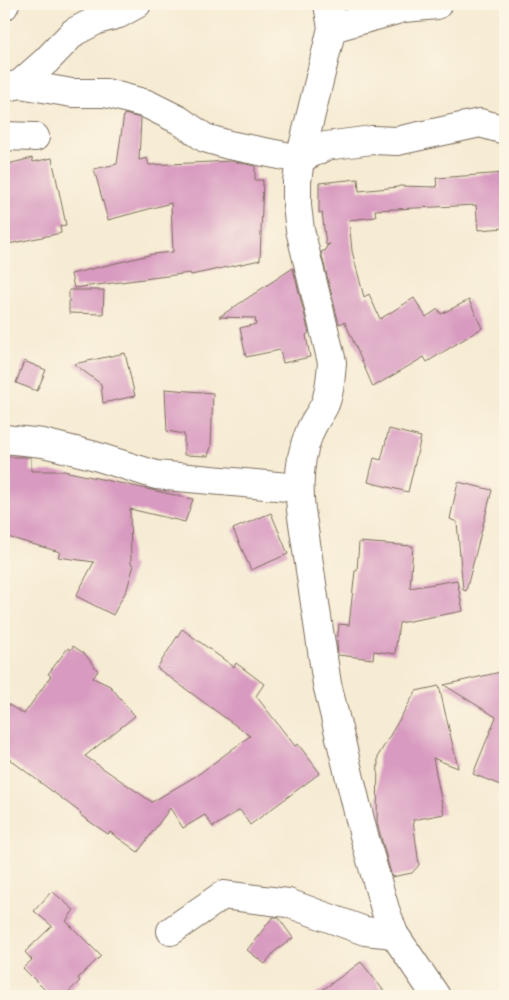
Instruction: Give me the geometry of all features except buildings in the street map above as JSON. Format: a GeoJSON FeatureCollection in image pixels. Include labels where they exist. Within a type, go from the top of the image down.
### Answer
{"type":"FeatureCollection","features":[{"type":"Feature","properties":{"kind":"street"},"geometry":{"type":"LineString","coordinates":[[9,80],[46,62],[74,32],[97,20],[119,14],[137,4]]}},
{"type":"Feature","properties":{"kind":"street"},"geometry":{"type":"LineString","coordinates":[[436,996],[394,934],[385,909],[363,832],[327,684],[316,623],[299,488],[301,458],[310,430],[325,404],[331,380],[332,362],[300,230],[297,206],[300,159],[330,16],[437,5]]}},
{"type":"Feature","properties":{"kind":"street"},"geometry":{"type":"LineString","coordinates":[[9,80],[72,93],[106,93],[147,104],[180,120],[205,138],[229,145],[300,159],[326,146],[372,140],[397,141],[480,123],[505,130]]}},
{"type":"Feature","properties":{"kind":"street"},"geometry":{"type":"LineString","coordinates":[[4,136],[35,137]]}},
{"type":"Feature","properties":{"kind":"street"},"geometry":{"type":"LineString","coordinates":[[4,439],[43,443],[92,455],[156,475],[299,488]]}},
{"type":"Feature","properties":{"kind":"street"},"geometry":{"type":"LineString","coordinates":[[171,931],[224,895],[288,903],[365,931],[394,934]]}}]}
